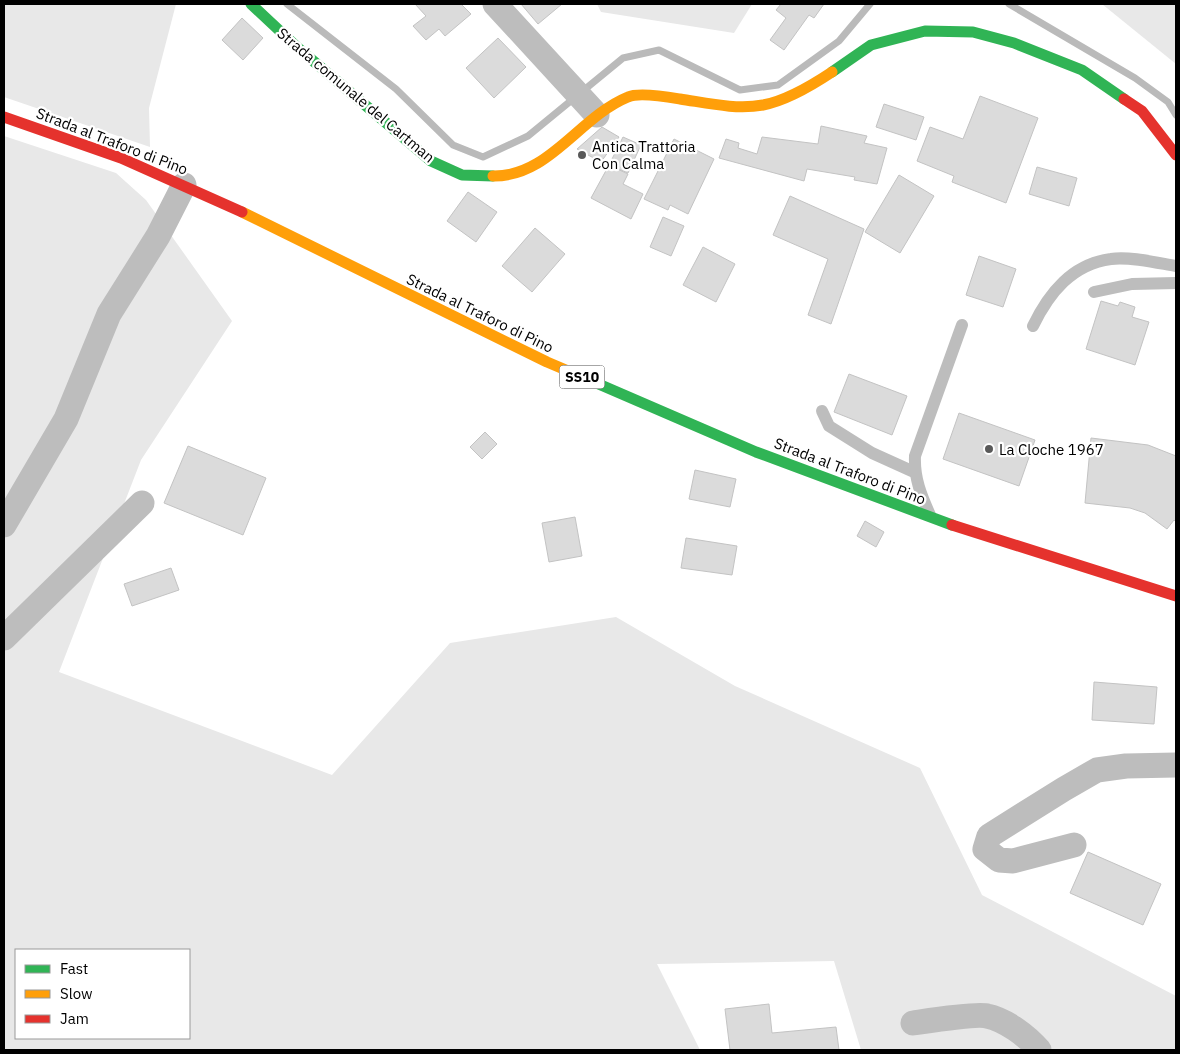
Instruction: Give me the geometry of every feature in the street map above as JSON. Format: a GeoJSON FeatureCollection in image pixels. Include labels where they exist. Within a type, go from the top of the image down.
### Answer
{"type":"FeatureCollection","features":[{"type":"Feature","properties":{"kind":"main road","name":"Strada comunale del Cartman"},"geometry":{"type":"LineString","coordinates":[[251,4],[298,48],[430,161],[462,175],[497,176],[536,166],[595,112],[629,96],[664,96],[722,106],[764,105],[813,85],[872,46],[925,31],[973,32],[1014,43],[1082,70],[1142,111],[1176,155]]}},
{"type":"Feature","properties":{"kind":"main road","name":"Strada al Traforo di Pino"},"geometry":{"type":"LineString","coordinates":[[4,117],[121,158],[184,185],[268,223],[446,314],[547,362],[756,452],[932,518],[1073,565],[1176,596]]}},
{"type":"Feature","properties":{"kind":"street"},"geometry":{"type":"LineString","coordinates":[[495,4],[595,112]]}},
{"type":"Feature","properties":{"kind":"street"},"geometry":{"type":"LineString","coordinates":[[4,526],[66,419],[109,314],[158,236],[184,185]]}},
{"type":"Feature","properties":{"kind":"street"},"geometry":{"type":"LineString","coordinates":[[4,638],[142,503]]}},
{"type":"Feature","properties":{"kind":"street"},"geometry":{"type":"LineString","coordinates":[[1074,845],[1013,861],[999,860],[984,849],[989,836],[1064,788],[1097,770],[1126,766],[1176,765]]}},
{"type":"Feature","properties":{"kind":"street"},"geometry":{"type":"LineString","coordinates":[[913,1023],[986,1015],[1012,1028],[1032,1042],[1039,1050]]}},
{"type":"Feature","properties":{"kind":"lane"},"geometry":{"type":"LineString","coordinates":[[1033,326],[1043,305],[1060,283],[1087,265],[1112,258],[1176,266]]}},
{"type":"Feature","properties":{"kind":"lane"},"geometry":{"type":"LineString","coordinates":[[1094,292],[1132,284],[1176,283]]}},
{"type":"Feature","properties":{"kind":"lane"},"geometry":{"type":"LineString","coordinates":[[932,518],[920,494],[914,472],[915,456],[962,325]]}},
{"type":"Feature","properties":{"kind":"lane"},"geometry":{"type":"LineString","coordinates":[[822,411],[829,426],[872,453],[914,472]]}},
{"type":"Feature","properties":{"kind":"shaded area"},"geometry":{"type":"Polygon","coordinates":[[[4,4],[176,4],[149,108],[150,147],[4,97],[4,4]]]}},
{"type":"Feature","properties":{"kind":"shaded area"},"geometry":{"type":"Polygon","coordinates":[[[597,4],[752,4],[734,33],[601,12],[597,4]]]}},
{"type":"Feature","properties":{"kind":"shaded area"},"geometry":{"type":"Polygon","coordinates":[[[1102,4],[1176,4],[1176,64],[1102,4]]]}},
{"type":"Feature","properties":{"kind":"shaded area"},"geometry":{"type":"Polygon","coordinates":[[[4,136],[116,173],[146,200],[232,321],[141,460],[59,672],[332,775],[450,643],[616,617],[735,686],[920,768],[982,895],[1176,996],[1176,1050],[861,1050],[834,961],[657,964],[700,1050],[4,1050],[4,136]]]}},
{"type":"Feature","properties":{"kind":"building"},"geometry":{"type":"Polygon","coordinates":[[[415,4],[461,4],[471,14],[445,36],[439,29],[426,40],[413,26],[426,16],[415,4]]]}},
{"type":"Feature","properties":{"kind":"building"},"geometry":{"type":"Polygon","coordinates":[[[521,4],[562,4],[538,24],[521,4]]]}},
{"type":"Feature","properties":{"kind":"building"},"geometry":{"type":"Polygon","coordinates":[[[781,4],[824,4],[814,18],[809,15],[784,50],[770,40],[786,18],[776,10],[781,4]]]}},
{"type":"Feature","properties":{"kind":"building"},"geometry":{"type":"Polygon","coordinates":[[[242,18],[263,38],[243,60],[222,40],[242,18]]]}},
{"type":"Feature","properties":{"kind":"building"},"geometry":{"type":"Polygon","coordinates":[[[498,38],[526,67],[494,98],[466,68],[498,38]]]}},
{"type":"Feature","properties":{"kind":"building"},"geometry":{"type":"Polygon","coordinates":[[[980,96],[1038,118],[1006,203],[952,182],[954,176],[917,161],[930,127],[963,139],[980,96]]]}},
{"type":"Feature","properties":{"kind":"building"},"geometry":{"type":"Polygon","coordinates":[[[884,104],[924,117],[916,140],[876,127],[884,104]]]}},
{"type":"Feature","properties":{"kind":"building"},"geometry":{"type":"Polygon","coordinates":[[[821,126],[867,136],[864,143],[887,148],[877,184],[854,180],[855,177],[807,169],[804,181],[719,158],[726,139],[739,143],[738,148],[757,154],[762,137],[818,144],[821,126]]]}},
{"type":"Feature","properties":{"kind":"building"},"geometry":{"type":"Polygon","coordinates":[[[602,127],[619,137],[601,162],[577,149],[602,127]]]}},
{"type":"Feature","properties":{"kind":"building"},"geometry":{"type":"Polygon","coordinates":[[[623,137],[641,145],[628,173],[609,165],[623,137]]]}},
{"type":"Feature","properties":{"kind":"building"},"geometry":{"type":"Polygon","coordinates":[[[674,139],[714,159],[688,214],[670,205],[668,210],[644,199],[674,139]]]}},
{"type":"Feature","properties":{"kind":"building"},"geometry":{"type":"Polygon","coordinates":[[[609,165],[628,174],[623,184],[643,194],[631,219],[591,198],[609,165]]]}},
{"type":"Feature","properties":{"kind":"building"},"geometry":{"type":"Polygon","coordinates":[[[1037,167],[1077,178],[1069,206],[1029,194],[1037,167]]]}},
{"type":"Feature","properties":{"kind":"building"},"geometry":{"type":"Polygon","coordinates":[[[899,175],[934,196],[900,253],[865,232],[899,175]]]}},
{"type":"Feature","properties":{"kind":"building"},"geometry":{"type":"Polygon","coordinates":[[[468,192],[497,212],[476,242],[447,221],[468,192]]]}},
{"type":"Feature","properties":{"kind":"building"},"geometry":{"type":"Polygon","coordinates":[[[790,196],[864,229],[831,324],[808,315],[828,259],[773,235],[790,196]]]}},
{"type":"Feature","properties":{"kind":"building"},"geometry":{"type":"Polygon","coordinates":[[[663,217],[684,226],[671,256],[650,247],[663,217]]]}},
{"type":"Feature","properties":{"kind":"building"},"geometry":{"type":"Polygon","coordinates":[[[535,228],[565,254],[532,292],[502,266],[535,228]]]}},
{"type":"Feature","properties":{"kind":"building"},"geometry":{"type":"Polygon","coordinates":[[[703,247],[735,264],[716,302],[683,285],[703,247]]]}},
{"type":"Feature","properties":{"kind":"building"},"geometry":{"type":"Polygon","coordinates":[[[979,256],[1016,269],[1003,307],[966,295],[979,256]]]}},
{"type":"Feature","properties":{"kind":"building"},"geometry":{"type":"Polygon","coordinates":[[[1101,301],[1118,306],[1120,302],[1135,307],[1132,317],[1149,322],[1135,365],[1086,349],[1101,301]]]}},
{"type":"Feature","properties":{"kind":"building"},"geometry":{"type":"Polygon","coordinates":[[[849,374],[907,396],[892,435],[834,412],[849,374]]]}},
{"type":"Feature","properties":{"kind":"building","name":"La Cloche 1967"},"geometry":{"type":"Polygon","coordinates":[[[959,413],[1035,440],[1019,486],[943,459],[959,413]]]}},
{"type":"Feature","properties":{"kind":"building"},"geometry":{"type":"Polygon","coordinates":[[[485,432],[497,444],[482,459],[470,447],[485,432]]]}},
{"type":"Feature","properties":{"kind":"building"},"geometry":{"type":"Polygon","coordinates":[[[1091,438],[1148,445],[1176,456],[1176,522],[1174,520],[1167,529],[1145,513],[1130,508],[1085,503],[1091,438]]]}},
{"type":"Feature","properties":{"kind":"building"},"geometry":{"type":"Polygon","coordinates":[[[188,446],[266,478],[243,535],[164,503],[188,446]]]}},
{"type":"Feature","properties":{"kind":"building"},"geometry":{"type":"Polygon","coordinates":[[[695,470],[736,479],[730,507],[689,499],[695,470]]]}},
{"type":"Feature","properties":{"kind":"building"},"geometry":{"type":"Polygon","coordinates":[[[575,517],[582,556],[549,562],[542,523],[575,517]]]}},
{"type":"Feature","properties":{"kind":"building"},"geometry":{"type":"Polygon","coordinates":[[[865,521],[884,532],[876,547],[857,536],[865,521]]]}},
{"type":"Feature","properties":{"kind":"building"},"geometry":{"type":"Polygon","coordinates":[[[686,538],[737,546],[732,575],[681,568],[686,538]]]}},
{"type":"Feature","properties":{"kind":"building"},"geometry":{"type":"Polygon","coordinates":[[[171,568],[179,590],[132,606],[124,584],[171,568]]]}},
{"type":"Feature","properties":{"kind":"building"},"geometry":{"type":"Polygon","coordinates":[[[1094,682],[1157,687],[1154,724],[1092,720],[1094,682]]]}},
{"type":"Feature","properties":{"kind":"building"},"geometry":{"type":"Polygon","coordinates":[[[1088,852],[1161,884],[1143,925],[1070,893],[1088,852]]]}},
{"type":"Feature","properties":{"kind":"building"},"geometry":{"type":"Polygon","coordinates":[[[769,1004],[772,1033],[836,1027],[839,1050],[730,1050],[725,1009],[769,1004]]]}},
{"type":"Feature","properties":{"kind":"waterway"},"geometry":{"type":"LineString","coordinates":[[287,4],[396,89],[453,145],[483,157],[528,136],[623,58],[659,50],[740,90],[778,85],[839,41],[870,4]]}},
{"type":"Feature","properties":{"kind":"waterway"},"geometry":{"type":"LineString","coordinates":[[1009,4],[1135,78],[1168,102],[1176,115]]}},
{"type":"Feature","properties":{"kind":"traffic: fast"},"geometry":{"type":"LineString","coordinates":[[251,4],[298,48],[431,161],[462,175],[493,176]]}},
{"type":"Feature","properties":{"kind":"traffic: fast"},"geometry":{"type":"LineString","coordinates":[[832,72],[871,45],[925,31],[973,32],[1014,43],[1082,70],[1124,99]]}},
{"type":"Feature","properties":{"kind":"traffic: fast"},"geometry":{"type":"LineString","coordinates":[[587,379],[756,452],[952,525]]}},
{"type":"Feature","properties":{"kind":"traffic: slow"},"geometry":{"type":"LineString","coordinates":[[493,176],[513,174],[531,167],[547,157],[610,106],[628,97],[654,95],[742,107],[763,105],[790,96],[832,72]]}},
{"type":"Feature","properties":{"kind":"traffic: slow"},"geometry":{"type":"LineString","coordinates":[[242,212],[547,362],[587,379]]}},
{"type":"Feature","properties":{"kind":"traffic: jam"},"geometry":{"type":"LineString","coordinates":[[1124,99],[1142,111],[1176,155]]}},
{"type":"Feature","properties":{"kind":"traffic: jam"},"geometry":{"type":"LineString","coordinates":[[4,117],[121,158],[242,212]]}},
{"type":"Feature","properties":{"kind":"traffic: jam"},"geometry":{"type":"LineString","coordinates":[[952,525],[1176,596]]}},
{"type":"Feature","properties":{"kind":"place","name":"Antica Trattoria Con Calma"},"geometry":{"type":"Point","coordinates":[582,155]}},
{"type":"Feature","properties":{"kind":"place","name":"La Cloche 1967"},"geometry":{"type":"Point","coordinates":[989,449]}}]}
